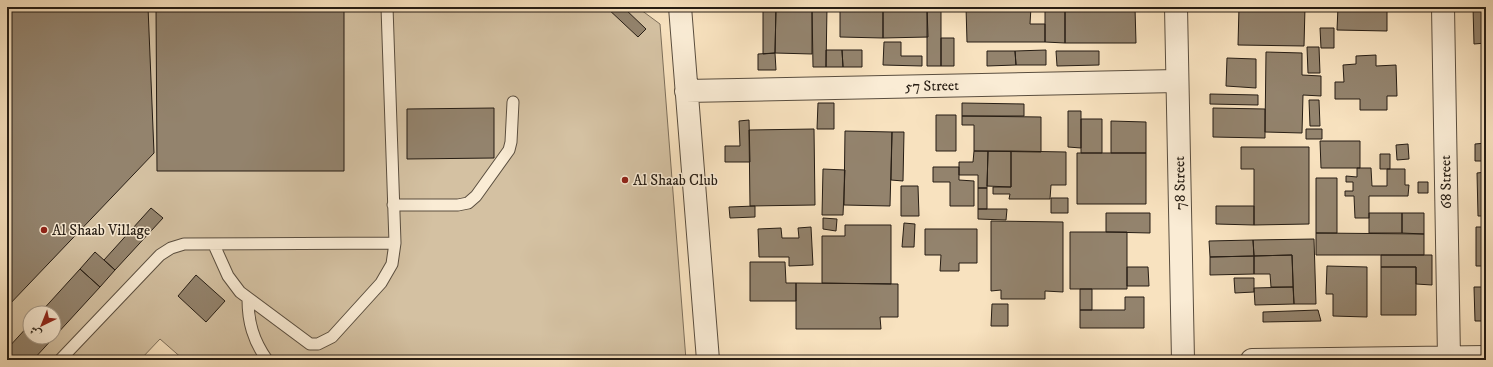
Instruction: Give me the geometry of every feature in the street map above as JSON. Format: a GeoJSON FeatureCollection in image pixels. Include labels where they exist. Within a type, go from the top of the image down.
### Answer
{"type":"FeatureCollection","features":[{"type":"Feature","properties":{"kind":"street"},"geometry":{"type":"LineString","coordinates":[[680,7],[708,360]]}},
{"type":"Feature","properties":{"kind":"street","name":"78 Street"},"geometry":{"type":"LineString","coordinates":[[1176,7],[1183,360]]}},
{"type":"Feature","properties":{"kind":"street","name":"68 Street"},"geometry":{"type":"LineString","coordinates":[[1443,7],[1450,358]]}},
{"type":"Feature","properties":{"kind":"street","name":"57 Street"},"geometry":{"type":"LineString","coordinates":[[686,91],[1177,81]]}},
{"type":"Feature","properties":{"kind":"street"},"geometry":{"type":"LineString","coordinates":[[1252,360],[1486,357]]}},
{"type":"Feature","properties":{"kind":"lane"},"geometry":{"type":"LineString","coordinates":[[214,245],[233,284],[248,298],[310,344],[326,342],[332,337],[387,274],[392,264],[395,243],[387,7]]}},
{"type":"Feature","properties":{"kind":"lane"},"geometry":{"type":"LineString","coordinates":[[393,205],[458,205],[472,200],[509,150],[511,142],[513,102]]}},
{"type":"Feature","properties":{"kind":"lane"},"geometry":{"type":"LineString","coordinates":[[60,360],[160,255],[171,248],[184,244],[395,243]]}},
{"type":"Feature","properties":{"kind":"lane"},"geometry":{"type":"LineString","coordinates":[[248,298],[251,331],[267,360]]}},
{"type":"Feature","properties":{"kind":"shaded area"},"geometry":{"type":"Polygon","coordinates":[[[7,7],[637,7],[660,24],[686,360],[184,360],[160,339],[140,360],[7,360],[7,7]]]}},
{"type":"Feature","properties":{"kind":"building","name":"Al Shaab Village"},"geometry":{"type":"Polygon","coordinates":[[[7,7],[148,7],[154,153],[7,307],[7,7]]]}},
{"type":"Feature","properties":{"kind":"building"},"geometry":{"type":"Polygon","coordinates":[[[156,7],[344,7],[344,171],[157,171],[156,7]]]}},
{"type":"Feature","properties":{"kind":"building"},"geometry":{"type":"Polygon","coordinates":[[[606,7],[623,7],[646,29],[638,37],[606,7]]]}},
{"type":"Feature","properties":{"kind":"building"},"geometry":{"type":"Polygon","coordinates":[[[763,7],[776,7],[775,53],[763,54],[763,7]]]}},
{"type":"Feature","properties":{"kind":"building"},"geometry":{"type":"Polygon","coordinates":[[[776,7],[812,7],[812,54],[775,53],[776,7]]]}},
{"type":"Feature","properties":{"kind":"building"},"geometry":{"type":"Polygon","coordinates":[[[812,7],[827,7],[826,67],[813,67],[812,7]]]}},
{"type":"Feature","properties":{"kind":"building"},"geometry":{"type":"Polygon","coordinates":[[[840,7],[883,7],[883,38],[840,37],[840,7]]]}},
{"type":"Feature","properties":{"kind":"building"},"geometry":{"type":"Polygon","coordinates":[[[883,7],[927,7],[928,37],[883,38],[883,7]]]}},
{"type":"Feature","properties":{"kind":"building"},"geometry":{"type":"Polygon","coordinates":[[[927,7],[941,7],[941,66],[927,66],[927,7]]]}},
{"type":"Feature","properties":{"kind":"building"},"geometry":{"type":"Polygon","coordinates":[[[966,7],[1031,7],[1030,24],[1045,24],[1045,42],[967,42],[966,7]]]}},
{"type":"Feature","properties":{"kind":"building"},"geometry":{"type":"Polygon","coordinates":[[[1239,7],[1305,7],[1304,46],[1238,45],[1239,7]]]}},
{"type":"Feature","properties":{"kind":"building"},"geometry":{"type":"Polygon","coordinates":[[[1338,7],[1387,7],[1387,31],[1337,30],[1338,7]]]}},
{"type":"Feature","properties":{"kind":"building"},"geometry":{"type":"Polygon","coordinates":[[[1473,7],[1486,7],[1486,43],[1474,44],[1473,7]]]}},
{"type":"Feature","properties":{"kind":"building"},"geometry":{"type":"Polygon","coordinates":[[[1045,8],[1065,8],[1065,43],[1045,42],[1045,8]]]}},
{"type":"Feature","properties":{"kind":"building"},"geometry":{"type":"Polygon","coordinates":[[[1065,8],[1135,8],[1136,43],[1065,43],[1065,8]]]}},
{"type":"Feature","properties":{"kind":"building"},"geometry":{"type":"Polygon","coordinates":[[[1320,28],[1334,28],[1334,48],[1321,48],[1320,28]]]}},
{"type":"Feature","properties":{"kind":"building"},"geometry":{"type":"Polygon","coordinates":[[[941,38],[954,38],[954,66],[941,66],[941,38]]]}},
{"type":"Feature","properties":{"kind":"building"},"geometry":{"type":"Polygon","coordinates":[[[884,42],[901,42],[901,56],[922,56],[922,66],[883,65],[884,42]]]}},
{"type":"Feature","properties":{"kind":"building"},"geometry":{"type":"Polygon","coordinates":[[[1307,47],[1319,47],[1320,73],[1308,73],[1307,47]]]}},
{"type":"Feature","properties":{"kind":"building"},"geometry":{"type":"Polygon","coordinates":[[[826,50],[842,50],[843,67],[826,67],[826,50]]]}},
{"type":"Feature","properties":{"kind":"building"},"geometry":{"type":"Polygon","coordinates":[[[842,50],[862,50],[862,67],[843,67],[842,50]]]}},
{"type":"Feature","properties":{"kind":"building"},"geometry":{"type":"Polygon","coordinates":[[[1046,50],[1046,65],[1016,65],[1015,51],[1046,50]]]}},
{"type":"Feature","properties":{"kind":"building"},"geometry":{"type":"Polygon","coordinates":[[[987,51],[1015,51],[1016,65],[987,66],[987,51]]]}},
{"type":"Feature","properties":{"kind":"building"},"geometry":{"type":"Polygon","coordinates":[[[1056,51],[1099,51],[1099,65],[1057,66],[1056,51]]]}},
{"type":"Feature","properties":{"kind":"building"},"geometry":{"type":"Polygon","coordinates":[[[1266,52],[1302,53],[1302,75],[1321,76],[1321,96],[1303,95],[1302,133],[1265,132],[1266,52]]]}},
{"type":"Feature","properties":{"kind":"building"},"geometry":{"type":"Polygon","coordinates":[[[775,53],[776,70],[758,70],[758,54],[775,53]]]}},
{"type":"Feature","properties":{"kind":"building"},"geometry":{"type":"Polygon","coordinates":[[[1376,55],[1376,66],[1396,65],[1397,96],[1387,96],[1387,110],[1360,110],[1360,99],[1335,99],[1335,82],[1344,82],[1343,65],[1356,64],[1356,56],[1376,55]]]}},
{"type":"Feature","properties":{"kind":"building"},"geometry":{"type":"Polygon","coordinates":[[[1227,58],[1256,59],[1256,88],[1226,86],[1227,58]]]}},
{"type":"Feature","properties":{"kind":"building"},"geometry":{"type":"Polygon","coordinates":[[[1210,94],[1258,95],[1258,105],[1210,104],[1210,94]]]}},
{"type":"Feature","properties":{"kind":"building"},"geometry":{"type":"Polygon","coordinates":[[[1309,100],[1319,100],[1320,126],[1310,126],[1309,100]]]}},
{"type":"Feature","properties":{"kind":"building"},"geometry":{"type":"Polygon","coordinates":[[[818,103],[834,103],[834,129],[817,129],[818,103]]]}},
{"type":"Feature","properties":{"kind":"building"},"geometry":{"type":"Polygon","coordinates":[[[962,103],[1024,104],[1024,116],[962,116],[962,103]]]}},
{"type":"Feature","properties":{"kind":"building"},"geometry":{"type":"Polygon","coordinates":[[[494,108],[494,158],[407,159],[407,109],[494,108]]]}},
{"type":"Feature","properties":{"kind":"building"},"geometry":{"type":"Polygon","coordinates":[[[1213,108],[1265,109],[1265,138],[1213,137],[1213,108]]]}},
{"type":"Feature","properties":{"kind":"building"},"geometry":{"type":"Polygon","coordinates":[[[1068,111],[1081,111],[1081,148],[1068,147],[1068,111]]]}},
{"type":"Feature","properties":{"kind":"building"},"geometry":{"type":"Polygon","coordinates":[[[936,115],[956,115],[956,151],[936,151],[936,115]]]}},
{"type":"Feature","properties":{"kind":"building"},"geometry":{"type":"Polygon","coordinates":[[[962,116],[1041,117],[1041,152],[974,151],[974,125],[962,125],[962,116]]]}},
{"type":"Feature","properties":{"kind":"building"},"geometry":{"type":"Polygon","coordinates":[[[1081,119],[1102,119],[1102,153],[1081,153],[1081,119]]]}},
{"type":"Feature","properties":{"kind":"building"},"geometry":{"type":"Polygon","coordinates":[[[749,120],[750,162],[725,162],[725,146],[740,146],[739,121],[749,120]]]}},
{"type":"Feature","properties":{"kind":"building"},"geometry":{"type":"Polygon","coordinates":[[[1111,121],[1146,122],[1146,153],[1111,153],[1111,121]]]}},
{"type":"Feature","properties":{"kind":"building"},"geometry":{"type":"Polygon","coordinates":[[[814,129],[815,205],[750,206],[749,130],[814,129]]]}},
{"type":"Feature","properties":{"kind":"building"},"geometry":{"type":"Polygon","coordinates":[[[1306,129],[1322,129],[1322,139],[1306,139],[1306,129]]]}},
{"type":"Feature","properties":{"kind":"building"},"geometry":{"type":"Polygon","coordinates":[[[1482,129],[1486,129],[1486,139],[1483,140],[1482,129]]]}},
{"type":"Feature","properties":{"kind":"building"},"geometry":{"type":"Polygon","coordinates":[[[845,131],[892,132],[890,206],[844,205],[845,131]]]}},
{"type":"Feature","properties":{"kind":"building"},"geometry":{"type":"Polygon","coordinates":[[[892,132],[904,132],[903,181],[891,180],[892,132]]]}},
{"type":"Feature","properties":{"kind":"building"},"geometry":{"type":"Polygon","coordinates":[[[1320,141],[1360,141],[1360,168],[1321,168],[1320,141]]]}},
{"type":"Feature","properties":{"kind":"building"},"geometry":{"type":"Polygon","coordinates":[[[1486,143],[1486,161],[1475,161],[1475,144],[1486,143]]]}},
{"type":"Feature","properties":{"kind":"building"},"geometry":{"type":"Polygon","coordinates":[[[1408,144],[1409,159],[1397,160],[1396,145],[1408,144]]]}},
{"type":"Feature","properties":{"kind":"building"},"geometry":{"type":"Polygon","coordinates":[[[1241,147],[1309,147],[1309,224],[1254,225],[1254,169],[1241,169],[1241,147]]]}},
{"type":"Feature","properties":{"kind":"building"},"geometry":{"type":"Polygon","coordinates":[[[974,151],[988,151],[987,188],[978,188],[978,175],[959,175],[959,162],[973,162],[974,151]]]}},
{"type":"Feature","properties":{"kind":"building"},"geometry":{"type":"Polygon","coordinates":[[[988,151],[1011,151],[1011,187],[987,186],[988,151]]]}},
{"type":"Feature","properties":{"kind":"building"},"geometry":{"type":"Polygon","coordinates":[[[1011,151],[1066,152],[1066,185],[1051,185],[1050,199],[1009,199],[1010,194],[993,194],[993,187],[1011,187],[1011,151]]]}},
{"type":"Feature","properties":{"kind":"building"},"geometry":{"type":"Polygon","coordinates":[[[1077,153],[1146,153],[1146,204],[1077,204],[1077,153]]]}},
{"type":"Feature","properties":{"kind":"building"},"geometry":{"type":"Polygon","coordinates":[[[1380,154],[1390,154],[1390,169],[1380,169],[1380,154]]]}},
{"type":"Feature","properties":{"kind":"building"},"geometry":{"type":"Polygon","coordinates":[[[933,167],[959,167],[959,180],[974,181],[974,206],[950,206],[950,182],[933,182],[933,167]]]}},
{"type":"Feature","properties":{"kind":"building"},"geometry":{"type":"Polygon","coordinates":[[[1357,168],[1371,168],[1372,186],[1387,186],[1387,169],[1405,169],[1405,185],[1409,185],[1408,196],[1369,196],[1369,218],[1355,218],[1354,196],[1345,196],[1345,191],[1353,191],[1353,182],[1346,182],[1346,176],[1357,177],[1357,168]]]}},
{"type":"Feature","properties":{"kind":"building"},"geometry":{"type":"Polygon","coordinates":[[[823,169],[845,170],[843,215],[822,215],[823,169]]]}},
{"type":"Feature","properties":{"kind":"building"},"geometry":{"type":"Polygon","coordinates":[[[1486,172],[1486,216],[1478,216],[1477,173],[1486,172]]]}},
{"type":"Feature","properties":{"kind":"building"},"geometry":{"type":"Polygon","coordinates":[[[1316,178],[1337,178],[1337,233],[1316,233],[1316,178]]]}},
{"type":"Feature","properties":{"kind":"building"},"geometry":{"type":"Polygon","coordinates":[[[1418,182],[1428,182],[1428,193],[1418,193],[1418,182]]]}},
{"type":"Feature","properties":{"kind":"building"},"geometry":{"type":"Polygon","coordinates":[[[901,186],[918,186],[919,216],[901,216],[901,186]]]}},
{"type":"Feature","properties":{"kind":"building"},"geometry":{"type":"Polygon","coordinates":[[[978,188],[987,188],[987,209],[978,209],[978,188]]]}},
{"type":"Feature","properties":{"kind":"building"},"geometry":{"type":"Polygon","coordinates":[[[1051,198],[1068,198],[1068,213],[1051,213],[1051,198]]]}},
{"type":"Feature","properties":{"kind":"building"},"geometry":{"type":"Polygon","coordinates":[[[755,206],[755,217],[730,218],[729,207],[755,206]]]}},
{"type":"Feature","properties":{"kind":"building"},"geometry":{"type":"Polygon","coordinates":[[[1216,206],[1254,206],[1254,225],[1216,224],[1216,206]]]}},
{"type":"Feature","properties":{"kind":"building"},"geometry":{"type":"Polygon","coordinates":[[[151,208],[163,218],[115,270],[104,260],[151,208]]]}},
{"type":"Feature","properties":{"kind":"building"},"geometry":{"type":"Polygon","coordinates":[[[978,209],[1007,209],[1006,220],[978,219],[978,209]]]}},
{"type":"Feature","properties":{"kind":"building"},"geometry":{"type":"Polygon","coordinates":[[[1106,213],[1150,213],[1150,233],[1106,232],[1106,213]]]}},
{"type":"Feature","properties":{"kind":"building"},"geometry":{"type":"Polygon","coordinates":[[[1369,213],[1402,213],[1402,233],[1369,233],[1369,213]]]}},
{"type":"Feature","properties":{"kind":"building"},"geometry":{"type":"Polygon","coordinates":[[[1402,213],[1424,213],[1424,234],[1402,233],[1402,213]]]}},
{"type":"Feature","properties":{"kind":"building"},"geometry":{"type":"Polygon","coordinates":[[[823,218],[837,219],[836,231],[823,229],[823,218]]]}},
{"type":"Feature","properties":{"kind":"building"},"geometry":{"type":"Polygon","coordinates":[[[991,221],[1063,222],[1063,292],[1045,291],[1045,299],[1001,299],[1001,290],[991,291],[991,221]]]}},
{"type":"Feature","properties":{"kind":"building"},"geometry":{"type":"Polygon","coordinates":[[[904,223],[915,224],[914,247],[902,247],[904,223]]]}},
{"type":"Feature","properties":{"kind":"building"},"geometry":{"type":"Polygon","coordinates":[[[845,225],[891,225],[891,284],[822,283],[822,236],[845,236],[845,225]]]}},
{"type":"Feature","properties":{"kind":"building"},"geometry":{"type":"Polygon","coordinates":[[[811,227],[813,265],[789,266],[789,257],[759,257],[758,229],[781,228],[782,238],[799,238],[798,228],[811,227]]]}},
{"type":"Feature","properties":{"kind":"building"},"geometry":{"type":"Polygon","coordinates":[[[1476,227],[1486,227],[1486,266],[1476,266],[1476,227]]]}},
{"type":"Feature","properties":{"kind":"building"},"geometry":{"type":"Polygon","coordinates":[[[925,229],[977,229],[977,263],[959,263],[959,271],[940,271],[941,255],[925,255],[925,229]]]}},
{"type":"Feature","properties":{"kind":"building"},"geometry":{"type":"Polygon","coordinates":[[[1070,232],[1127,232],[1127,289],[1070,289],[1070,232]]]}},
{"type":"Feature","properties":{"kind":"building"},"geometry":{"type":"Polygon","coordinates":[[[1316,233],[1424,234],[1424,255],[1316,255],[1316,233]]]}},
{"type":"Feature","properties":{"kind":"building"},"geometry":{"type":"Polygon","coordinates":[[[1314,239],[1316,304],[1294,304],[1292,255],[1254,256],[1253,240],[1314,239]]]}},
{"type":"Feature","properties":{"kind":"building"},"geometry":{"type":"Polygon","coordinates":[[[1253,240],[1254,256],[1210,257],[1209,241],[1253,240]]]}},
{"type":"Feature","properties":{"kind":"building"},"geometry":{"type":"Polygon","coordinates":[[[95,252],[115,270],[100,287],[80,269],[95,252]]]}},
{"type":"Feature","properties":{"kind":"building"},"geometry":{"type":"Polygon","coordinates":[[[1292,255],[1293,287],[1271,287],[1270,274],[1254,274],[1254,256],[1292,255]]]}},
{"type":"Feature","properties":{"kind":"building"},"geometry":{"type":"Polygon","coordinates":[[[1381,255],[1432,255],[1432,285],[1416,284],[1416,267],[1381,267],[1381,255]]]}},
{"type":"Feature","properties":{"kind":"building"},"geometry":{"type":"Polygon","coordinates":[[[1254,256],[1254,274],[1210,275],[1210,257],[1254,256]]]}},
{"type":"Feature","properties":{"kind":"building"},"geometry":{"type":"Polygon","coordinates":[[[750,262],[785,262],[786,283],[796,283],[796,301],[750,301],[750,262]]]}},
{"type":"Feature","properties":{"kind":"building"},"geometry":{"type":"Polygon","coordinates":[[[1327,266],[1367,267],[1367,317],[1333,316],[1333,294],[1326,294],[1327,266]]]}},
{"type":"Feature","properties":{"kind":"building"},"geometry":{"type":"Polygon","coordinates":[[[1127,267],[1148,267],[1149,286],[1127,286],[1127,267]]]}},
{"type":"Feature","properties":{"kind":"building"},"geometry":{"type":"Polygon","coordinates":[[[1381,267],[1416,267],[1416,315],[1381,315],[1381,267]]]}},
{"type":"Feature","properties":{"kind":"building"},"geometry":{"type":"Polygon","coordinates":[[[80,269],[100,287],[62,328],[62,305],[47,305],[80,269]]]}},
{"type":"Feature","properties":{"kind":"building"},"geometry":{"type":"Polygon","coordinates":[[[196,275],[225,301],[206,322],[178,296],[196,275]]]}},
{"type":"Feature","properties":{"kind":"building"},"geometry":{"type":"Polygon","coordinates":[[[1234,278],[1254,278],[1254,292],[1235,293],[1234,278]]]}},
{"type":"Feature","properties":{"kind":"building"},"geometry":{"type":"Polygon","coordinates":[[[796,283],[898,284],[898,317],[880,317],[881,329],[796,329],[796,283]]]}},
{"type":"Feature","properties":{"kind":"building"},"geometry":{"type":"Polygon","coordinates":[[[1293,287],[1294,304],[1255,305],[1254,288],[1293,287]]]}},
{"type":"Feature","properties":{"kind":"building"},"geometry":{"type":"Polygon","coordinates":[[[1474,287],[1486,287],[1486,321],[1475,321],[1474,287]]]}},
{"type":"Feature","properties":{"kind":"building"},"geometry":{"type":"Polygon","coordinates":[[[1080,289],[1092,289],[1092,310],[1080,310],[1080,289]]]}},
{"type":"Feature","properties":{"kind":"building"},"geometry":{"type":"Polygon","coordinates":[[[1125,297],[1144,297],[1144,328],[1080,328],[1080,310],[1125,310],[1125,297]]]}},
{"type":"Feature","properties":{"kind":"building"},"geometry":{"type":"Polygon","coordinates":[[[992,304],[1008,304],[1008,326],[991,326],[992,304]]]}},
{"type":"Feature","properties":{"kind":"building"},"geometry":{"type":"Polygon","coordinates":[[[1318,310],[1321,321],[1263,322],[1263,312],[1318,310]]]}},
{"type":"Feature","properties":{"kind":"building"},"geometry":{"type":"Polygon","coordinates":[[[22,333],[22,345],[47,345],[33,360],[7,360],[7,349],[22,333]]]}},
{"type":"Feature","properties":{"kind":"place","name":"Al Shaab Club"},"geometry":{"type":"Point","coordinates":[625,180]}},
{"type":"Feature","properties":{"kind":"place","name":"Al Shaab Village"},"geometry":{"type":"Point","coordinates":[44,230]}}]}
